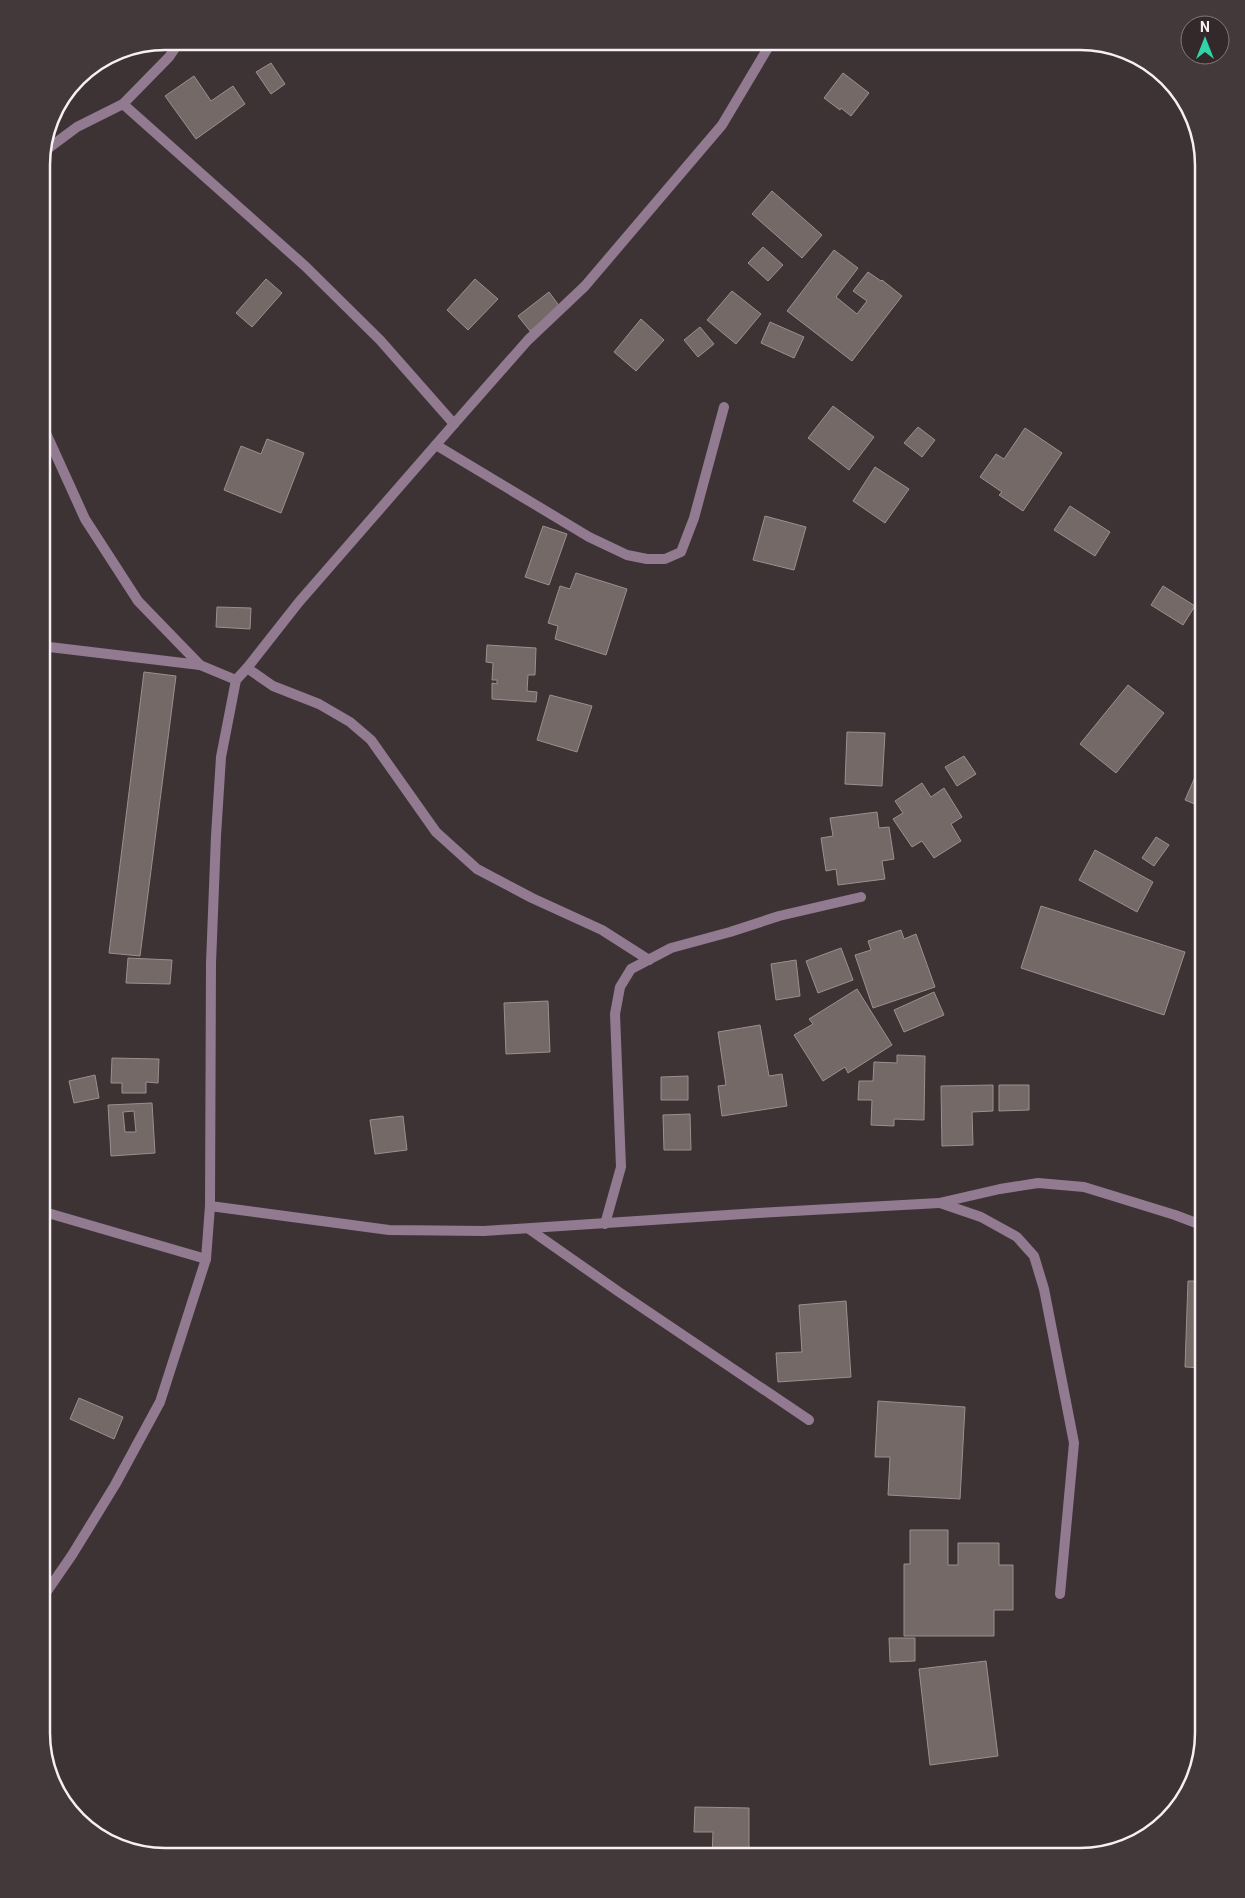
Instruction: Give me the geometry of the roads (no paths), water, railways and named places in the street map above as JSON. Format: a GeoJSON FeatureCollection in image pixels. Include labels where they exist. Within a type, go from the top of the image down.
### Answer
{"type":"FeatureCollection","features":[{"type":"Feature","properties":{"kind":"street"},"geometry":{"type":"LineString","coordinates":[[52,145],[76,127],[123,104],[174,50]]}},
{"type":"Feature","properties":{"kind":"street"},"geometry":{"type":"LineString","coordinates":[[50,1587],[110,1493],[160,1402],[206,1259],[210,1206],[211,963],[216,836],[221,757],[236,680],[299,602],[454,424],[528,340],[585,286],[722,125],[767,50]]}},
{"type":"Feature","properties":{"kind":"street"},"geometry":{"type":"LineString","coordinates":[[123,104],[305,266],[380,340],[454,424]]}},
{"type":"Feature","properties":{"kind":"street"},"geometry":{"type":"LineString","coordinates":[[436,445],[589,537],[627,556],[666,559],[681,552],[694,518],[724,407]]}},
{"type":"Feature","properties":{"kind":"street"},"geometry":{"type":"LineString","coordinates":[[50,440],[85,519],[138,601],[200,665]]}},
{"type":"Feature","properties":{"kind":"street"},"geometry":{"type":"LineString","coordinates":[[50,647],[200,665],[236,680]]}},
{"type":"Feature","properties":{"kind":"street"},"geometry":{"type":"LineString","coordinates":[[247,668],[273,686],[319,704],[350,722],[371,740],[436,832],[477,869],[532,898],[602,930],[649,960]]}},
{"type":"Feature","properties":{"kind":"street"},"geometry":{"type":"LineString","coordinates":[[605,1224],[622,1167],[615,1014],[620,987],[631,969],[671,948],[779,916],[861,897]]}},
{"type":"Feature","properties":{"kind":"street"},"geometry":{"type":"LineString","coordinates":[[210,1206],[389,1230],[484,1231],[758,1212],[939,1203],[1000,1189],[1038,1183],[1084,1187],[1195,1223]]}},
{"type":"Feature","properties":{"kind":"street"},"geometry":{"type":"LineString","coordinates":[[939,1203],[981,1217],[1017,1237],[1034,1256],[1044,1289],[1074,1443],[1060,1594]]}},
{"type":"Feature","properties":{"kind":"street"},"geometry":{"type":"LineString","coordinates":[[50,1214],[206,1259]]}},
{"type":"Feature","properties":{"kind":"street"},"geometry":{"type":"LineString","coordinates":[[529,1229],[809,1420]]}}]}
